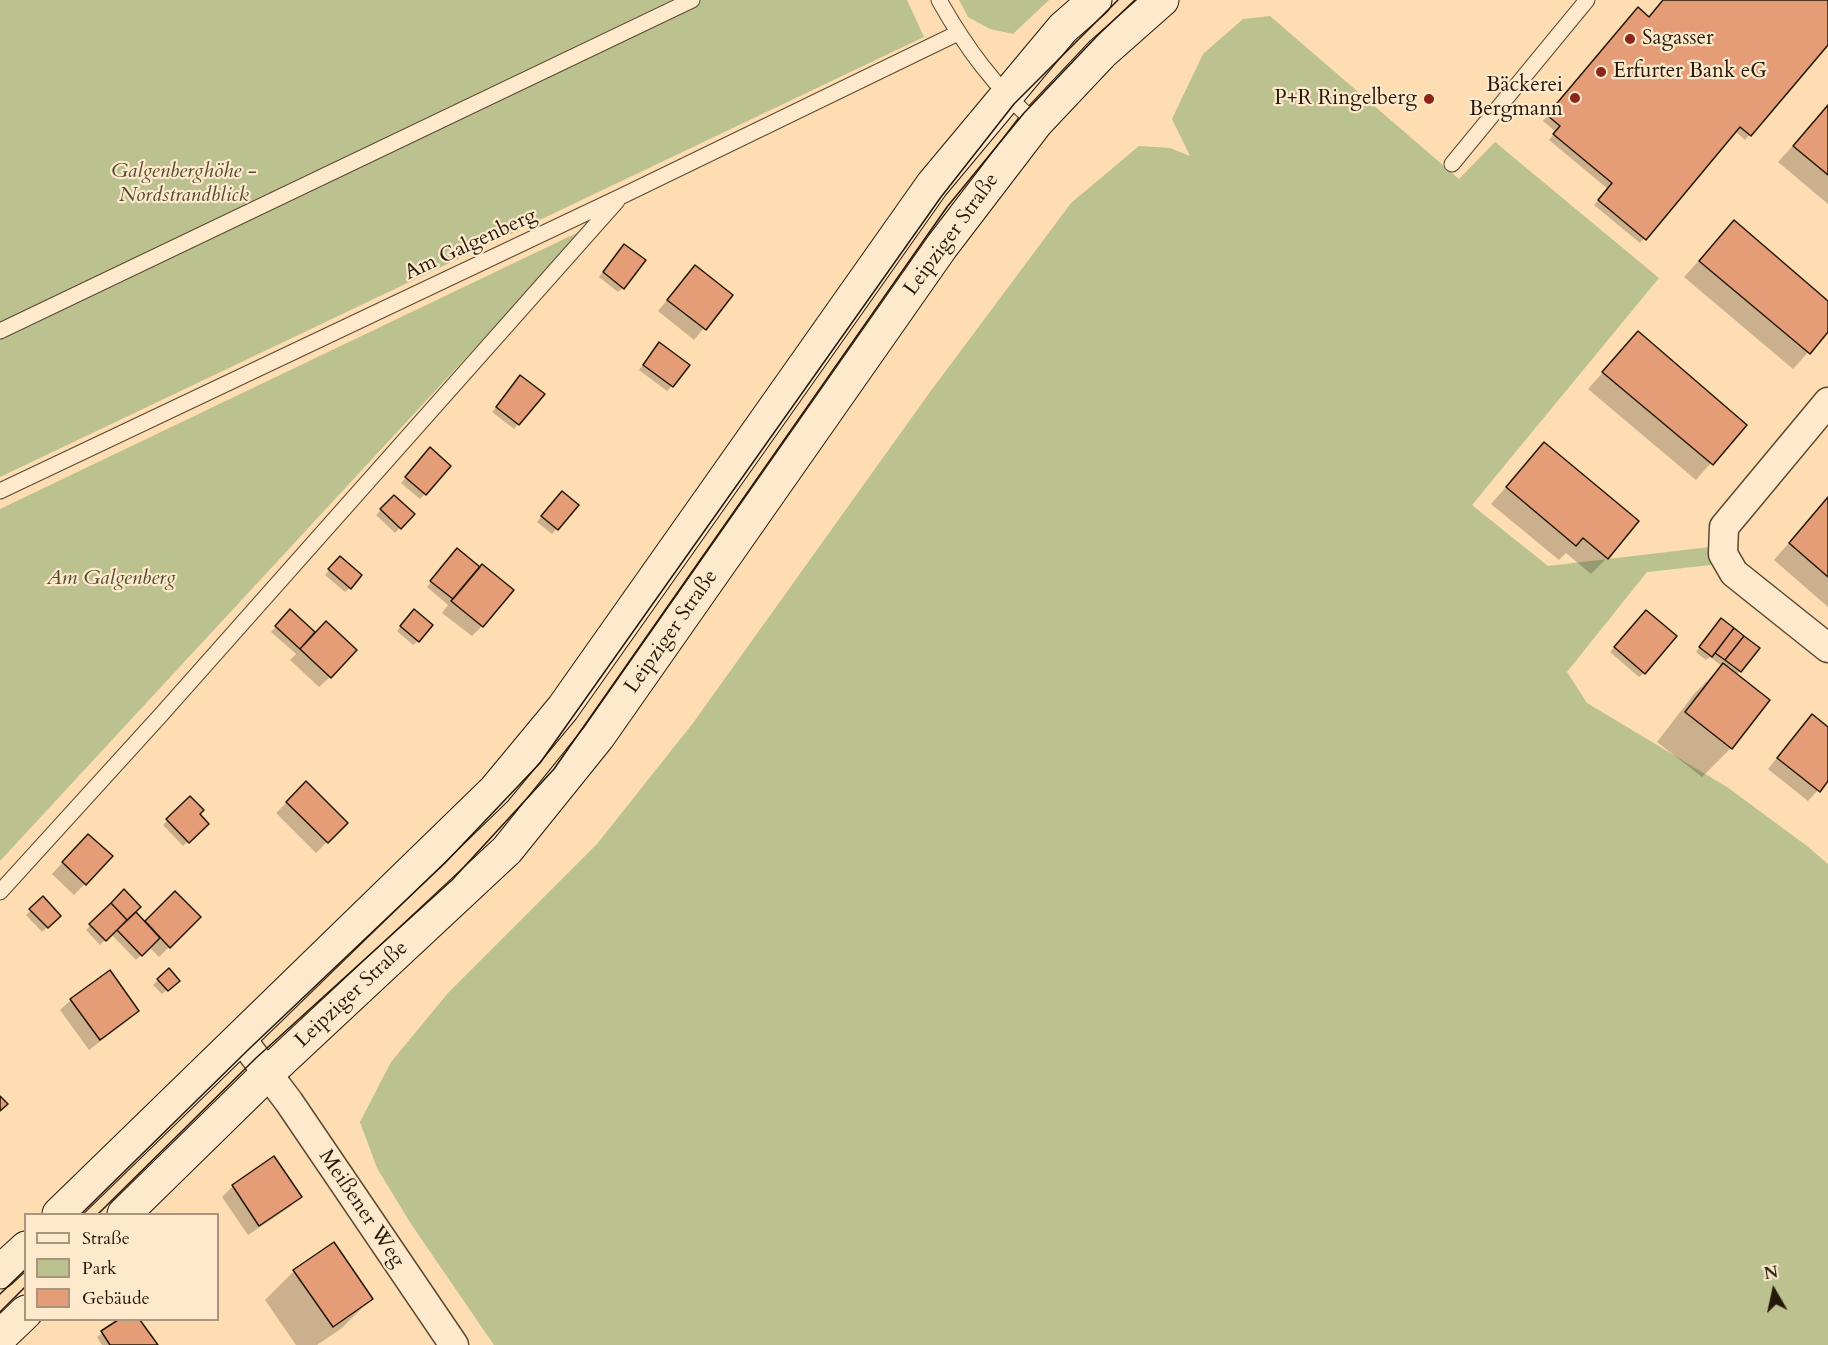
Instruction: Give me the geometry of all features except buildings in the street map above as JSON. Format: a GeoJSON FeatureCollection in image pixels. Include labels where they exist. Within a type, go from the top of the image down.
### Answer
{"type":"FeatureCollection","features":[{"type":"Feature","properties":{"kind":"main road","name":"Leipziger Straße"},"geometry":{"type":"LineString","coordinates":[[61,1213],[495,790],[563,708],[932,185],[1064,28],[1095,0]]}},
{"type":"Feature","properties":{"kind":"main road","name":"Leipziger Straße"},"geometry":{"type":"LineString","coordinates":[[126,1213],[267,1074],[507,850],[598,737],[942,246],[1036,123],[1102,53],[1162,0]]}},
{"type":"Feature","properties":{"kind":"main road"},"geometry":{"type":"LineString","coordinates":[[0,1272],[24,1250]]}},
{"type":"Feature","properties":{"kind":"main road"},"geometry":{"type":"LineString","coordinates":[[0,1337],[24,1314]]}},
{"type":"Feature","properties":{"kind":"street"},"geometry":{"type":"LineString","coordinates":[[1828,402],[1724,527],[1723,554],[1734,573],[1828,648]]}},
{"type":"Feature","properties":{"kind":"street","name":"Meißener Weg"},"geometry":{"type":"LineString","coordinates":[[240,1037],[454,1345]]}},
{"type":"Feature","properties":{"kind":"lane"},"geometry":{"type":"LineString","coordinates":[[0,331],[692,0]]}},
{"type":"Feature","properties":{"kind":"lane"},"geometry":{"type":"LineString","coordinates":[[939,0],[977,61],[1014,104],[1036,123]]}},
{"type":"Feature","properties":{"kind":"lane"},"geometry":{"type":"LineString","coordinates":[[1452,164],[1581,2]]}},
{"type":"Feature","properties":{"kind":"lane","name":"Am Galgenberg"},"geometry":{"type":"LineString","coordinates":[[0,491],[622,196],[958,33]]}},
{"type":"Feature","properties":{"kind":"lane"},"geometry":{"type":"LineString","coordinates":[[0,892],[160,716],[622,196]]}},
{"type":"Feature","properties":{"kind":"green space","name":"Galgenberghöhe - Nordstrandblick"},"geometry":{"type":"Polygon","coordinates":[[[0,0],[907,0],[924,37],[0,477],[0,0]]]}},
{"type":"Feature","properties":{"kind":"green space"},"geometry":{"type":"Polygon","coordinates":[[[959,0],[1049,0],[1013,34],[990,29],[968,17],[959,0]]]}},
{"type":"Feature","properties":{"kind":"green space"},"geometry":{"type":"Polygon","coordinates":[[[1270,16],[1459,179],[1495,142],[1659,278],[1472,505],[1548,566],[1710,547],[1711,565],[1647,572],[1567,672],[1587,703],[1727,787],[1828,864],[1828,1345],[494,1345],[411,1224],[377,1168],[360,1122],[391,1062],[448,993],[597,844],[693,723],[930,392],[1071,203],[1139,146],[1170,148],[1190,156],[1172,119],[1203,54],[1243,19],[1270,16]]]}},
{"type":"Feature","properties":{"kind":"green space","name":"Am Galgenberg"},"geometry":{"type":"Polygon","coordinates":[[[585,229],[0,861],[0,509],[585,229]]]}},
{"type":"Feature","properties":{"kind":"tram line"},"geometry":{"type":"LineString","coordinates":[[82,1213],[249,1049],[445,863],[540,763],[941,197],[1014,104],[1118,0]]}},
{"type":"Feature","properties":{"kind":"tram line"},"geometry":{"type":"LineString","coordinates":[[99,1213],[256,1058],[452,880],[554,769],[947,207],[1024,113],[1098,35],[1135,0]]}},
{"type":"Feature","properties":{"kind":"tram line"},"geometry":{"type":"LineString","coordinates":[[0,1294],[24,1271]]}},
{"type":"Feature","properties":{"kind":"tram line"},"geometry":{"type":"LineString","coordinates":[[0,1312],[24,1288]]}},
{"type":"Feature","properties":{"kind":"place","name":"Sagasser"},"geometry":{"type":"Point","coordinates":[1630,39]}},
{"type":"Feature","properties":{"kind":"place","name":"Erfurter Bank eG"},"geometry":{"type":"Point","coordinates":[1601,72]}},
{"type":"Feature","properties":{"kind":"place","name":"Bäckerei Bergmann"},"geometry":{"type":"Point","coordinates":[1575,98]}},
{"type":"Feature","properties":{"kind":"place","name":"P+R Ringelberg"},"geometry":{"type":"Point","coordinates":[1429,99]}}]}
